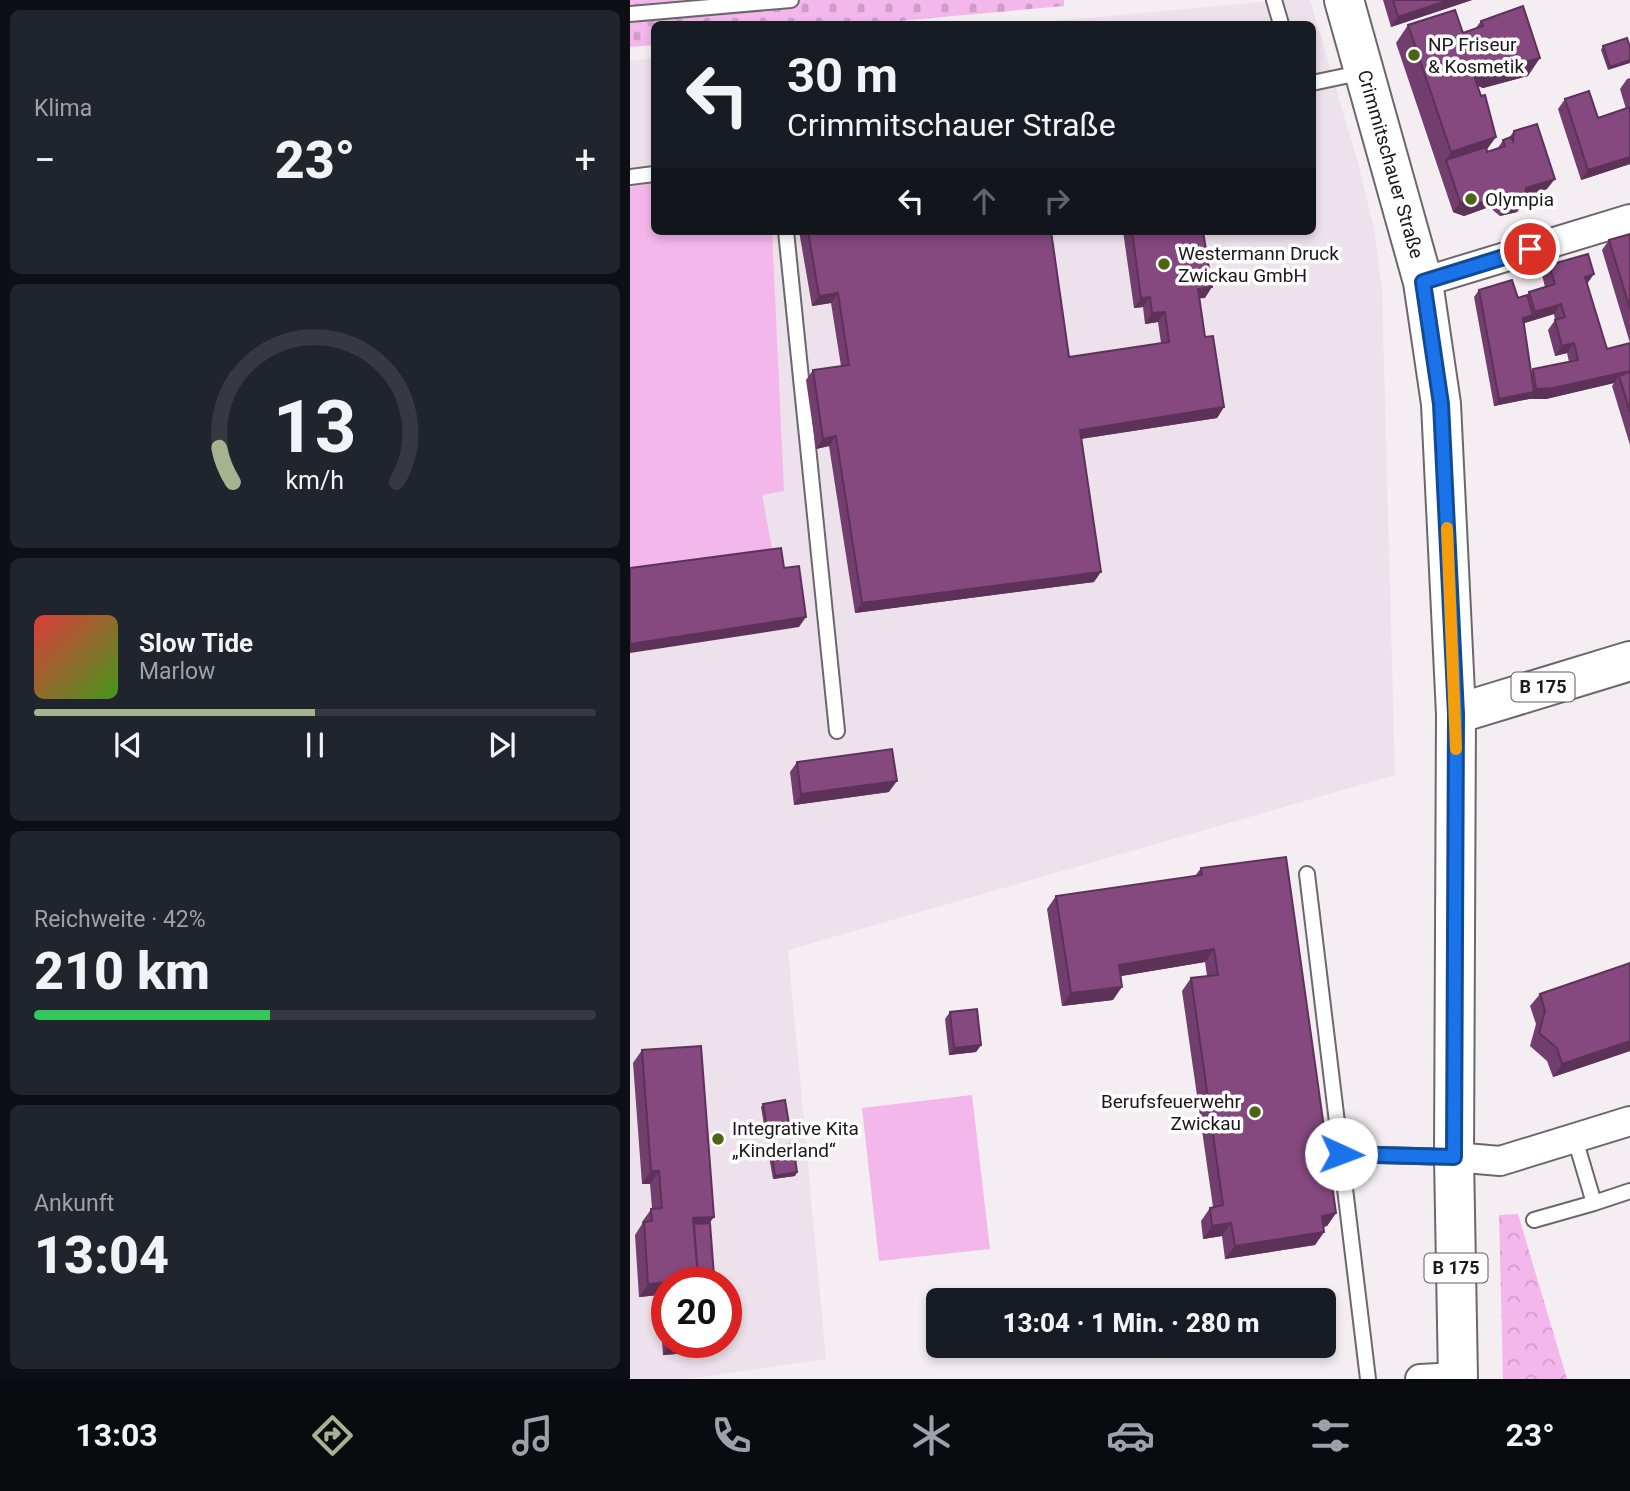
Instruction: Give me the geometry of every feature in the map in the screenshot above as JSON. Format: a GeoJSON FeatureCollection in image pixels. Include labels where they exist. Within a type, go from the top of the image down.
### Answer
{"type":"FeatureCollection","features":[{"type":"Feature","properties":{"kind":"main road","name":"Crimmitschauer Straße"},"geometry":{"type":"LineString","coordinates":[[1344,0],[1423,282],[1441,404],[1456,714],[1454,1157],[1458,1378]]}},
{"type":"Feature","properties":{"kind":"main road","name":"B 175"},"geometry":{"type":"LineString","coordinates":[[1456,714],[1630,661]]}},
{"type":"Feature","properties":{"kind":"street"},"geometry":{"type":"LineString","coordinates":[[1423,282],[1630,219]]}},
{"type":"Feature","properties":{"kind":"street"},"geometry":{"type":"LineString","coordinates":[[1454,1157],[1500,1161],[1630,1121]]}},
{"type":"Feature","properties":{"kind":"street","name":"Crimmitschauer Straße"},"geometry":{"type":"LineString","coordinates":[[1420,1379],[1458,1378]]}},
{"type":"Feature","properties":{"kind":"lane"},"geometry":{"type":"LineString","coordinates":[[630,15],[791,0]]}},
{"type":"Feature","properties":{"kind":"lane"},"geometry":{"type":"LineString","coordinates":[[1274,0],[1280,21]]}},
{"type":"Feature","properties":{"kind":"lane"},"geometry":{"type":"LineString","coordinates":[[1316,82],[1366,72]]}},
{"type":"Feature","properties":{"kind":"lane"},"geometry":{"type":"LineString","coordinates":[[630,177],[651,174]]}},
{"type":"Feature","properties":{"kind":"lane"},"geometry":{"type":"LineString","coordinates":[[786,235],[837,731]]}},
{"type":"Feature","properties":{"kind":"lane"},"geometry":{"type":"LineString","coordinates":[[1307,874],[1367,1379]]}},
{"type":"Feature","properties":{"kind":"lane"},"geometry":{"type":"LineString","coordinates":[[1575,1139],[1594,1203]]}},
{"type":"Feature","properties":{"kind":"lane"},"geometry":{"type":"LineString","coordinates":[[1341,1154],[1454,1157]]}},
{"type":"Feature","properties":{"kind":"lane"},"geometry":{"type":"LineString","coordinates":[[1534,1220],[1630,1191]]}},
{"type":"Feature","properties":{"kind":"shaded area","name":"Westermann Druck Zwickau GmbH"},"geometry":{"type":"Polygon","coordinates":[[[1284,0],[1310,0],[1358,163],[1374,228],[1382,290],[1395,775],[788,950],[826,1359],[687,1379],[630,1379],[630,61],[651,58],[651,235],[1316,235],[1316,21],[1053,21],[1284,0]]]}},
{"type":"Feature","properties":{"kind":"green space"},"geometry":{"type":"Polygon","coordinates":[[[630,0],[1064,0],[1064,6],[899,21],[651,21],[651,45],[630,47],[630,0]]]}},
{"type":"Feature","properties":{"kind":"green space"},"geometry":{"type":"Polygon","coordinates":[[[651,184],[651,235],[772,235],[784,491],[762,495],[774,558],[630,577],[630,187],[651,184]]]}},
{"type":"Feature","properties":{"kind":"green space"},"geometry":{"type":"Polygon","coordinates":[[[972,1095],[990,1249],[879,1261],[862,1108],[972,1095]]]}},
{"type":"Feature","properties":{"kind":"green space"},"geometry":{"type":"Polygon","coordinates":[[[1518,1214],[1567,1379],[1503,1379],[1499,1215],[1518,1214]]]}},
{"type":"Feature","properties":{"kind":"building"},"geometry":{"type":"Polygon","coordinates":[[[1393,0],[1449,0],[1398,17],[1393,0]]]}},
{"type":"Feature","properties":{"kind":"building"},"geometry":{"type":"Polygon","coordinates":[[[1523,6],[1540,58],[1495,70],[1484,65],[1472,70],[1481,96],[1485,95],[1496,137],[1451,152],[1408,25],[1455,10],[1463,33],[1483,26],[1481,21],[1523,6]]]}},
{"type":"Feature","properties":{"kind":"building"},"geometry":{"type":"Polygon","coordinates":[[[1627,38],[1630,60],[1610,67],[1603,46],[1627,38]]]}},
{"type":"Feature","properties":{"kind":"building"},"geometry":{"type":"Polygon","coordinates":[[[1589,91],[1598,118],[1630,107],[1630,157],[1588,170],[1565,99],[1589,91]]]}},
{"type":"Feature","properties":{"kind":"building"},"geometry":{"type":"Polygon","coordinates":[[[1537,124],[1555,179],[1526,188],[1524,202],[1507,206],[1496,197],[1471,206],[1460,202],[1446,160],[1486,147],[1487,152],[1505,146],[1503,140],[1511,137],[1513,141],[1514,131],[1537,124]]]}},
{"type":"Feature","properties":{"kind":"building"},"geometry":{"type":"Polygon","coordinates":[[[1630,234],[1630,309],[1609,240],[1630,234]]]}},
{"type":"Feature","properties":{"kind":"building"},"geometry":{"type":"Polygon","coordinates":[[[809,235],[1052,235],[1069,357],[1169,342],[1165,312],[1152,313],[1150,297],[1141,298],[1133,235],[1204,235],[1212,287],[1198,289],[1205,337],[1213,336],[1224,407],[1080,430],[1101,572],[862,603],[836,436],[823,439],[813,370],[849,365],[838,293],[819,296],[809,235]]]}},
{"type":"Feature","properties":{"kind":"building"},"geometry":{"type":"Polygon","coordinates":[[[1588,254],[1594,274],[1585,277],[1607,349],[1630,343],[1630,371],[1553,388],[1536,389],[1533,369],[1578,360],[1574,343],[1562,346],[1555,320],[1565,317],[1561,304],[1535,312],[1529,292],[1555,284],[1549,265],[1588,254]]]}},
{"type":"Feature","properties":{"kind":"building"},"geometry":{"type":"Polygon","coordinates":[[[1512,280],[1518,298],[1527,295],[1533,315],[1523,318],[1534,392],[1499,399],[1479,290],[1512,280]]]}},
{"type":"Feature","properties":{"kind":"building"},"geometry":{"type":"Polygon","coordinates":[[[1630,372],[1630,412],[1619,376],[1630,372]]]}},
{"type":"Feature","properties":{"kind":"building"},"geometry":{"type":"Polygon","coordinates":[[[781,548],[784,568],[799,566],[806,617],[630,644],[630,568],[781,548]]]}},
{"type":"Feature","properties":{"kind":"building"},"geometry":{"type":"Polygon","coordinates":[[[892,749],[897,781],[801,794],[797,762],[892,749]]]}},
{"type":"Feature","properties":{"kind":"building","name":"Berufsfeuerwehr Zwickau"},"geometry":{"type":"Polygon","coordinates":[[[1286,857],[1336,1213],[1322,1216],[1324,1232],[1235,1246],[1231,1223],[1212,1226],[1210,1208],[1223,1205],[1191,978],[1218,975],[1214,949],[1119,965],[1122,987],[1071,993],[1056,896],[1202,875],[1201,868],[1286,857]]]}},
{"type":"Feature","properties":{"kind":"building"},"geometry":{"type":"Polygon","coordinates":[[[1630,963],[1630,1041],[1562,1064],[1557,1048],[1539,1033],[1545,1011],[1540,994],[1630,963]]]}},
{"type":"Feature","properties":{"kind":"building"},"geometry":{"type":"Polygon","coordinates":[[[977,1009],[981,1045],[954,1048],[950,1012],[977,1009]]]}},
{"type":"Feature","properties":{"kind":"building"},"geometry":{"type":"Polygon","coordinates":[[[701,1046],[714,1217],[693,1218],[697,1267],[651,1267],[651,1284],[648,1284],[644,1222],[652,1221],[651,1209],[662,1208],[659,1171],[651,1171],[642,1050],[701,1046]]]}},
{"type":"Feature","properties":{"kind":"building"},"geometry":{"type":"Polygon","coordinates":[[[785,1100],[790,1130],[768,1133],[763,1104],[785,1100]]]}},
{"type":"Feature","properties":{"kind":"building"},"geometry":{"type":"Polygon","coordinates":[[[793,1144],[797,1172],[775,1176],[771,1147],[793,1144]]]}},
{"type":"Feature","properties":{"kind":"building"},"geometry":{"type":"Polygon","coordinates":[[[710,1223],[713,1267],[697,1267],[694,1224],[710,1223]]]}},
{"type":"Feature","properties":{"kind":"slow traffic"},"geometry":{"type":"LineString","coordinates":[[1447,528],[1456,749]]}},
{"type":"Feature","properties":{"kind":"place","name":"NP Friseur & Kosmetik"},"geometry":{"type":"Point","coordinates":[1414,55]}},
{"type":"Feature","properties":{"kind":"place","name":"Olympia"},"geometry":{"type":"Point","coordinates":[1471,199]}},
{"type":"Feature","properties":{"kind":"place","name":"Westermann Druck Zwickau GmbH"},"geometry":{"type":"Point","coordinates":[1164,264]}},
{"type":"Feature","properties":{"kind":"place","name":"Berufsfeuerwehr Zwickau"},"geometry":{"type":"Point","coordinates":[1255,1112]}},
{"type":"Feature","properties":{"kind":"place","name":"Integrative Kita „Kinderland“"},"geometry":{"type":"Point","coordinates":[718,1139]}},
{"type":"Feature","properties":{"kind":"route"},"geometry":{"type":"LineString","coordinates":[[1341,1154],[1454,1157],[1456,714],[1441,404],[1423,282],[1530,249]]}}]}
